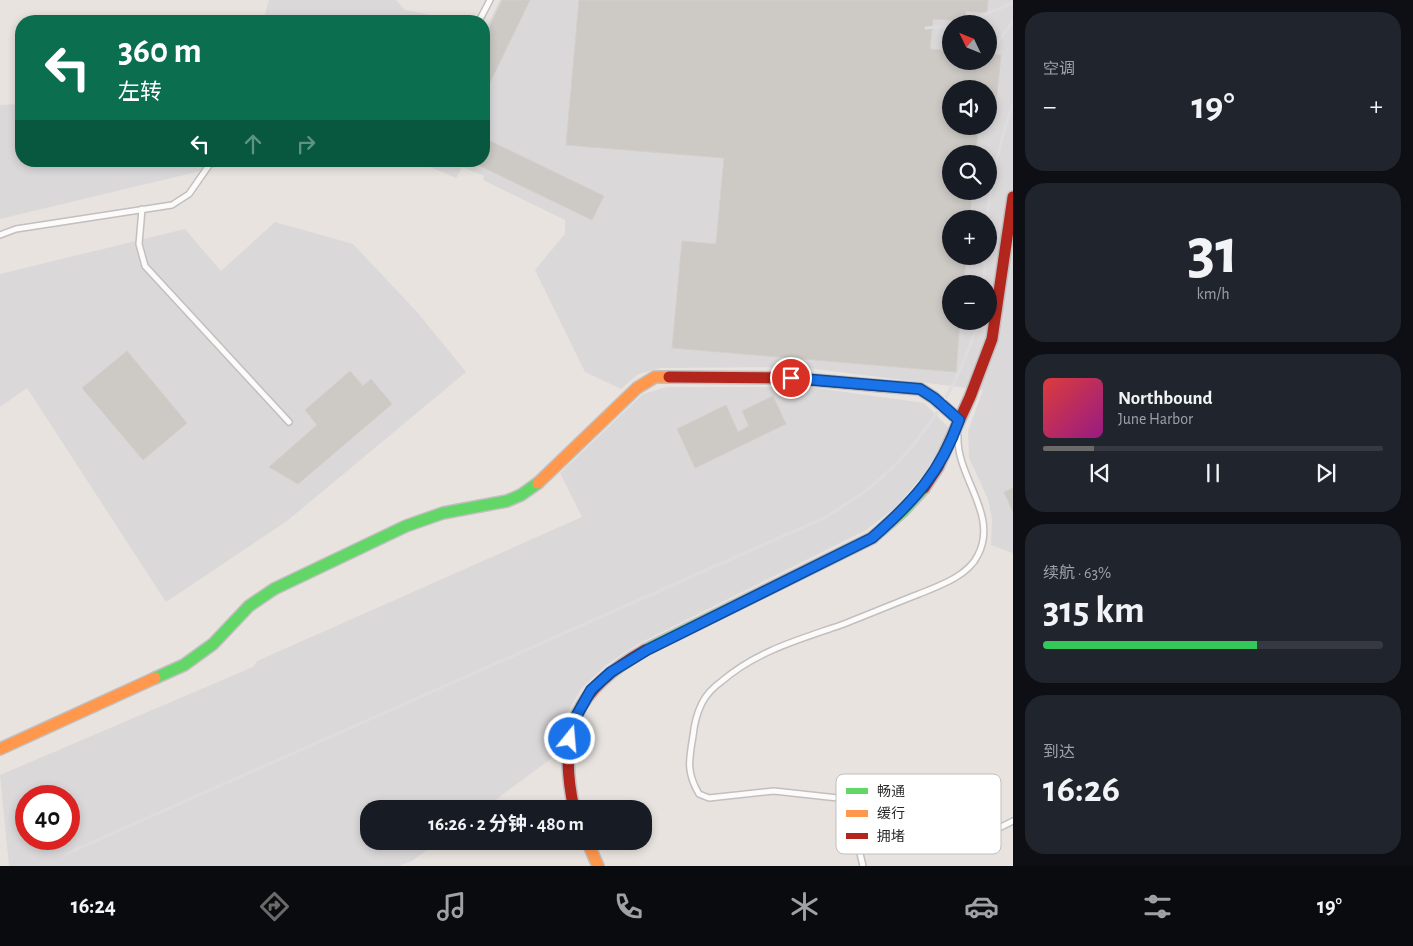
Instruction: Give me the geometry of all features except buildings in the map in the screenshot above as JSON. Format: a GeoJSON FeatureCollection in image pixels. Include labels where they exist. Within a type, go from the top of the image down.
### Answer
{"type":"FeatureCollection","features":[{"type":"Feature","properties":{"kind":"street"},"geometry":{"type":"LineString","coordinates":[[572,800],[568,784],[566,756],[573,722],[591,690],[611,672],[647,650],[872,538],[903,511],[924,488],[938,467],[952,439],[992,339],[1013,196]]}},
{"type":"Feature","properties":{"kind":"street"},"geometry":{"type":"LineString","coordinates":[[0,748],[23,740],[184,665],[213,644],[249,606],[274,589],[406,526],[443,513],[507,501],[521,496],[637,388],[655,378],[791,378],[920,389],[934,398],[959,420]]}},
{"type":"Feature","properties":{"kind":"street"},"geometry":{"type":"LineString","coordinates":[[591,850],[598,866]]}},
{"type":"Feature","properties":{"kind":"lane"},"geometry":{"type":"LineString","coordinates":[[482,15],[490,0]]}},
{"type":"Feature","properties":{"kind":"lane"},"geometry":{"type":"LineString","coordinates":[[0,235],[16,229],[172,205],[189,194],[208,167]]}},
{"type":"Feature","properties":{"kind":"lane"},"geometry":{"type":"LineString","coordinates":[[142,209],[139,244],[145,266],[289,422]]}},
{"type":"Feature","properties":{"kind":"lane"},"geometry":{"type":"LineString","coordinates":[[836,798],[774,791],[709,798],[699,794],[691,781],[689,763],[693,731],[702,702],[715,686],[734,670],[765,652],[841,625],[939,586],[964,572],[978,556],[984,539],[983,516],[960,460],[958,448],[959,420]]}},
{"type":"Feature","properties":{"kind":"lane"},"geometry":{"type":"LineString","coordinates":[[1001,827],[1013,822]]}},
{"type":"Feature","properties":{"kind":"shaded area"},"geometry":{"type":"Polygon","coordinates":[[[269,0],[396,0],[405,10],[432,15],[265,15],[269,0]]]}},
{"type":"Feature","properties":{"kind":"shaded area"},"geometry":{"type":"Polygon","coordinates":[[[500,0],[1013,0],[1013,553],[991,545],[992,519],[988,499],[969,458],[968,431],[983,390],[800,367],[661,368],[638,374],[621,389],[585,372],[535,270],[565,234],[565,220],[483,180],[484,176],[462,167],[490,167],[490,20],[500,0]]]}},
{"type":"Feature","properties":{"kind":"shaded area"},"geometry":{"type":"Polygon","coordinates":[[[15,104],[15,167],[217,167],[0,219],[0,105],[15,104]]]}},
{"type":"Feature","properties":{"kind":"shaded area"},"geometry":{"type":"Polygon","coordinates":[[[430,167],[462,167],[456,178],[430,167]]]}},
{"type":"Feature","properties":{"kind":"shaded area"},"geometry":{"type":"Polygon","coordinates":[[[275,222],[353,244],[417,312],[466,372],[287,521],[166,602],[27,388],[0,407],[0,274],[185,229],[221,271],[275,222]]]}},
{"type":"Feature","properties":{"kind":"shaded area"},"geometry":{"type":"Polygon","coordinates":[[[667,387],[809,387],[924,403],[948,427],[949,436],[928,469],[896,507],[866,530],[638,644],[606,665],[581,689],[563,721],[556,755],[495,800],[360,800],[360,850],[427,850],[412,861],[398,866],[9,866],[0,775],[253,667],[257,661],[582,517],[560,473],[643,394],[667,387]]]}},
{"type":"Feature","properties":{"kind":"railway"},"geometry":{"type":"LineString","coordinates":[[983,15],[1013,3]]}},
{"type":"Feature","properties":{"kind":"railway"},"geometry":{"type":"LineString","coordinates":[[998,42],[1013,21]]}},
{"type":"Feature","properties":{"kind":"railway"},"geometry":{"type":"LineString","coordinates":[[926,28],[942,27]]}},
{"type":"Feature","properties":{"kind":"railway"},"geometry":{"type":"LineString","coordinates":[[988,210],[997,160],[1013,104]]}},
{"type":"Feature","properties":{"kind":"railway"},"geometry":{"type":"LineString","coordinates":[[984,275],[985,265]]}},
{"type":"Feature","properties":{"kind":"railway"},"geometry":{"type":"LineString","coordinates":[[66,854],[826,517],[868,489],[905,454],[922,434],[949,392],[975,330]]}},
{"type":"Feature","properties":{"kind":"traffic: fast"},"geometry":{"type":"LineString","coordinates":[[881,386],[920,389],[934,398],[959,420]]}},
{"type":"Feature","properties":{"kind":"traffic: fast"},"geometry":{"type":"LineString","coordinates":[[155,678],[184,665],[213,644],[249,606],[274,589],[406,526],[443,513],[507,501],[521,495],[538,483]]}},
{"type":"Feature","properties":{"kind":"traffic: fast"},"geometry":{"type":"LineString","coordinates":[[645,650],[872,538],[903,511],[924,488]]}},
{"type":"Feature","properties":{"kind":"traffic: slow"},"geometry":{"type":"LineString","coordinates":[[538,483],[637,388],[655,377],[669,377]]}},
{"type":"Feature","properties":{"kind":"traffic: slow"},"geometry":{"type":"LineString","coordinates":[[0,749],[155,678]]}},
{"type":"Feature","properties":{"kind":"traffic: slow"},"geometry":{"type":"LineString","coordinates":[[591,850],[598,866]]}},
{"type":"Feature","properties":{"kind":"traffic: jam"},"geometry":{"type":"LineString","coordinates":[[924,488],[938,467],[970,397],[992,339],[1013,197]]}},
{"type":"Feature","properties":{"kind":"traffic: jam"},"geometry":{"type":"LineString","coordinates":[[669,377],[791,378],[881,386]]}},
{"type":"Feature","properties":{"kind":"traffic: jam"},"geometry":{"type":"LineString","coordinates":[[572,800],[568,756],[571,735],[577,715],[587,697],[602,681],[621,665],[645,650]]}},
{"type":"Feature","properties":{"kind":"route"},"geometry":{"type":"LineString","coordinates":[[570,739],[573,722],[591,690],[611,672],[647,650],[872,538],[903,511],[924,488],[938,467],[959,420],[934,398],[920,389],[791,378]]}}]}
